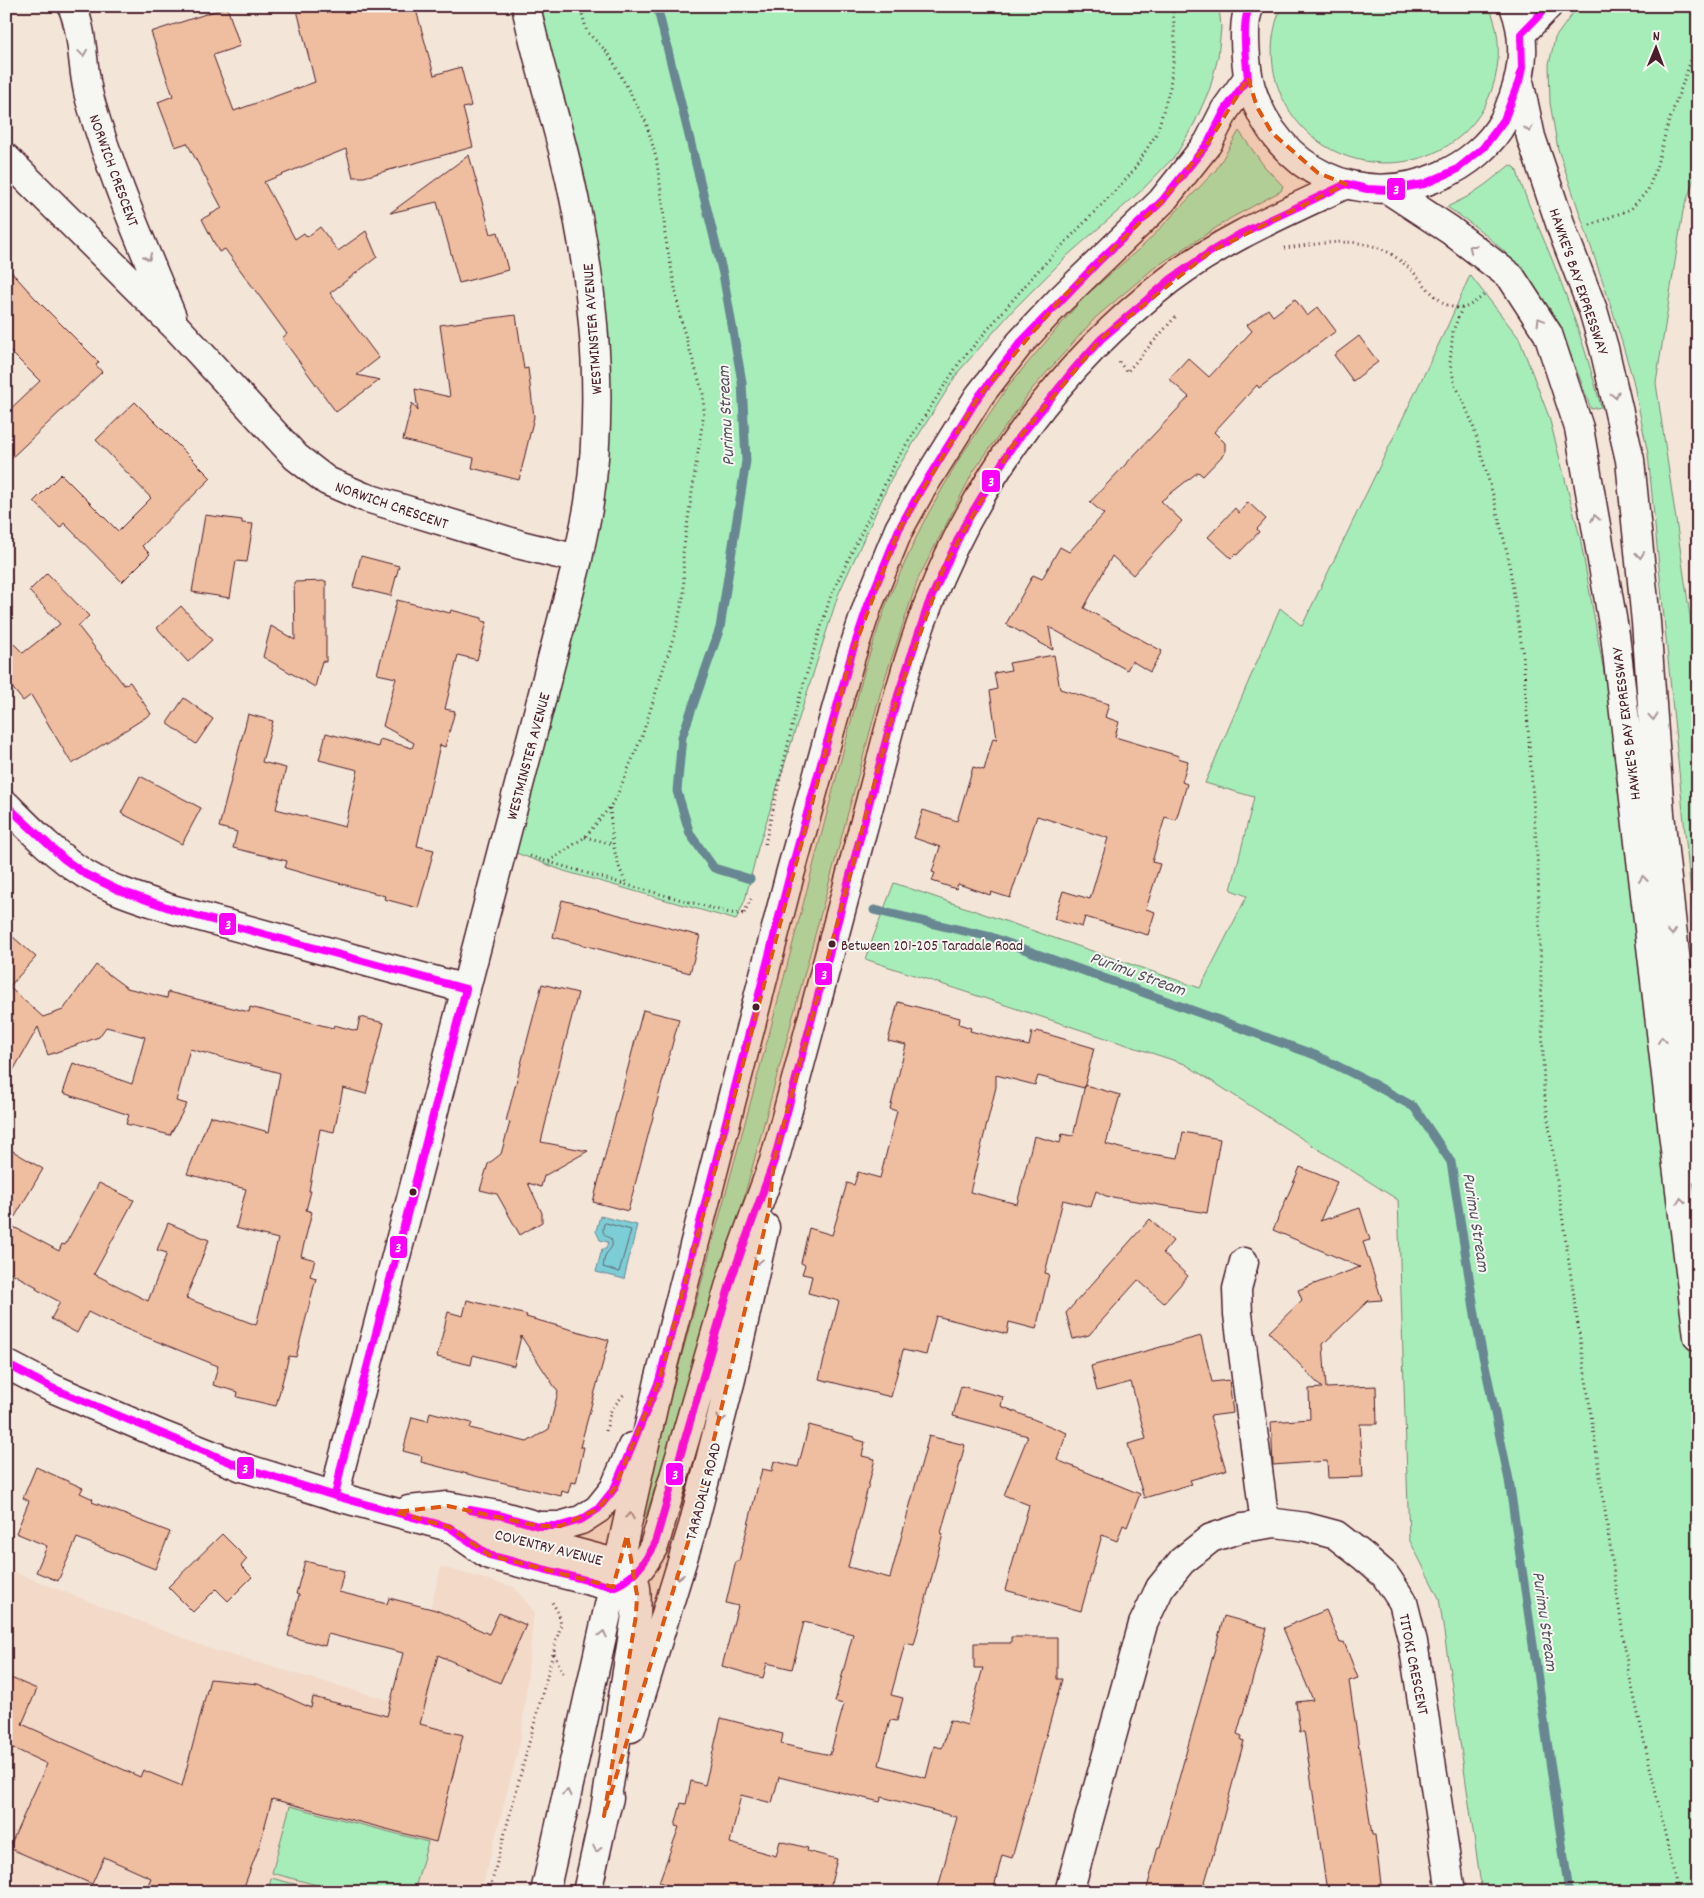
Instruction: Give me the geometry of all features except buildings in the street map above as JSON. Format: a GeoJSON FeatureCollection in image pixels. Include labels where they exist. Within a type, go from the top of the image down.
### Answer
{"type":"FeatureCollection","features":[{"type":"Feature","properties":{"kind":"main road","name":"NORWICH CRESCENT"},"geometry":{"type":"LineString","coordinates":[[72,6],[79,22],[89,97],[111,168],[177,328]]}},
{"type":"Feature","properties":{"kind":"main road","name":"WESTMINSTER AVENUE"},"geometry":{"type":"LineString","coordinates":[[335,1496],[578,559],[589,503],[595,443],[597,392],[596,351],[588,268],[570,178],[538,62],[526,6]]}},
{"type":"Feature","properties":{"kind":"main road"},"geometry":{"type":"LineString","coordinates":[[1248,8],[1245,44],[1248,78],[1257,107],[1272,133],[1293,155],[1318,173],[1346,184],[1367,189],[1389,190],[1424,184],[1456,170],[1483,148],[1504,120],[1519,82],[1522,68],[1522,34],[1514,6]]}},
{"type":"Feature","properties":{"kind":"main road"},"geometry":{"type":"LineString","coordinates":[[1522,34],[1548,6]]}},
{"type":"Feature","properties":{"kind":"main road","name":"TARADALE ROAD"},"geometry":{"type":"LineString","coordinates":[[545,1892],[622,1576],[659,1381],[789,878],[851,656],[868,605],[899,529],[979,396],[1014,350],[1074,286],[1162,201],[1208,143],[1225,110],[1248,78]]}},
{"type":"Feature","properties":{"kind":"main road","name":"HAWKE'S BAY EXPRESSWAY"},"geometry":{"type":"LineString","coordinates":[[1519,82],[1531,137],[1604,348],[1630,460],[1646,622],[1660,814],[1698,1169]]}},
{"type":"Feature","properties":{"kind":"main road","name":"NORWICH CRESCENT"},"geometry":{"type":"LineString","coordinates":[[6,158],[177,328],[296,457],[327,481],[364,497],[521,545],[578,559]]}},
{"type":"Feature","properties":{"kind":"main road","name":"TARADALE ROAD"},"geometry":{"type":"LineString","coordinates":[[622,1576],[646,1561],[654,1546],[732,1277],[774,1161],[898,696],[931,597],[952,550],[977,503],[1011,448],[1074,369],[1101,339],[1171,279],[1210,252],[1242,234],[1346,184]]}},
{"type":"Feature","properties":{"kind":"main road","name":"HAWKE'S BAY EXPRESSWAY"},"geometry":{"type":"LineString","coordinates":[[1389,190],[1450,230],[1511,277],[1548,334],[1576,419],[1615,635],[1698,1336]]}},
{"type":"Feature","properties":{"kind":"main road"},"geometry":{"type":"LineString","coordinates":[[6,805],[53,850],[86,874],[128,895],[175,910],[466,989]]}},
{"type":"Feature","properties":{"kind":"main road","name":"TARADALE ROAD"},"geometry":{"type":"LineString","coordinates":[[604,1816],[693,1526],[731,1379],[769,1210],[774,1161]]}},
{"type":"Feature","properties":{"kind":"main road"},"geometry":{"type":"LineString","coordinates":[[1244,1262],[1237,1289],[1238,1314],[1265,1524]]}},
{"type":"Feature","properties":{"kind":"main road","name":"COVENTRY AVENUE"},"geometry":{"type":"LineString","coordinates":[[6,1364],[52,1388],[242,1467],[335,1496],[449,1527],[488,1555],[622,1576]]}},
{"type":"Feature","properties":{"kind":"main road"},"geometry":{"type":"LineString","coordinates":[[394,1512],[448,1506],[503,1516],[538,1526],[560,1526],[581,1520],[598,1509],[614,1489],[659,1381]]}},
{"type":"Feature","properties":{"kind":"main road","name":"TITOKI CRESCENT"},"geometry":{"type":"LineString","coordinates":[[1069,1892],[1143,1624],[1160,1588],[1182,1561],[1211,1538],[1242,1528],[1276,1523],[1306,1527],[1336,1535],[1385,1576],[1402,1602],[1413,1642],[1451,1892]]}},
{"type":"Feature","properties":{"kind":"main road","name":"TARADALE ROAD"},"geometry":{"type":"LineString","coordinates":[[587,1892],[604,1816],[636,1614],[637,1595],[622,1576]]}},
{"type":"Feature","properties":{"kind":"path"},"geometry":{"type":"LineString","coordinates":[[548,862],[585,836],[610,807],[618,793],[642,736],[677,626],[684,593],[683,553],[704,412],[703,393],[682,325],[665,235],[663,204],[656,157],[646,122],[609,54],[587,32],[580,6]]}},
{"type":"Feature","properties":{"kind":"path"},"geometry":{"type":"LineString","coordinates":[[1035,274],[1130,174],[1157,134],[1170,87],[1175,44],[1173,6]]}},
{"type":"Feature","properties":{"kind":"path"},"geometry":{"type":"LineString","coordinates":[[1564,235],[1631,209],[1648,190],[1668,124],[1698,41]]}},
{"type":"Feature","properties":{"kind":"path"},"geometry":{"type":"LineString","coordinates":[[1278,249],[1352,241],[1378,247],[1395,257],[1411,270],[1438,299],[1453,307],[1462,308],[1472,304],[1511,277]]}},
{"type":"Feature","properties":{"kind":"path"},"geometry":{"type":"LineString","coordinates":[[1462,308],[1453,331],[1450,362],[1454,381],[1472,422],[1493,495],[1508,556],[1523,655],[1538,870],[1544,1091],[1628,1669],[1678,1892]]}},
{"type":"Feature","properties":{"kind":"path"},"geometry":{"type":"LineString","coordinates":[[610,807],[617,866],[627,885]]}},
{"type":"Feature","properties":{"kind":"path"},"geometry":{"type":"LineString","coordinates":[[585,836],[613,844]]}},
{"type":"Feature","properties":{"kind":"path"},"geometry":{"type":"LineString","coordinates":[[503,848],[730,913],[744,913]]}},
{"type":"Feature","properties":{"kind":"path"},"geometry":{"type":"LineString","coordinates":[[604,1438],[611,1410],[622,1397]]}},
{"type":"Feature","properties":{"kind":"path"},"geometry":{"type":"LineString","coordinates":[[489,1892],[561,1624],[559,1614],[547,1595]]}},
{"type":"Feature","properties":{"kind":"path"},"geometry":{"type":"LineString","coordinates":[[554,1654],[560,1667]]}},
{"type":"Feature","properties":{"kind":"highlighted area"},"geometry":{"type":"Polygon","coordinates":[[[1248,78],[1257,107],[1272,133],[1318,173],[1346,184],[1210,252],[1101,339],[1011,448],[945,565],[898,695],[774,1161],[769,1210],[693,1526],[604,1816],[636,1615],[637,1595],[627,1535],[613,1587],[489,1555],[449,1527],[395,1512],[448,1506],[538,1526],[560,1526],[598,1509],[614,1489],[659,1381],[851,656],[899,529],[979,396],[1060,300],[1162,201],[1208,143],[1248,78]]]}},
{"type":"Feature","properties":{"kind":"shaded area"},"geometry":{"type":"Polygon","coordinates":[[[441,1567],[514,1587],[534,1612],[521,1739],[481,1892],[6,1892],[6,1569],[213,1650],[406,1705],[441,1567]]]}},
{"type":"Feature","properties":{"kind":"green space"},"geometry":{"type":"Polygon","coordinates":[[[536,6],[1219,6],[1221,28],[1218,57],[1210,88],[1195,122],[1176,155],[1141,191],[1068,255],[1015,308],[959,371],[892,477],[838,595],[758,848],[745,900],[736,920],[564,871],[503,848],[604,402],[536,6]]]}},
{"type":"Feature","properties":{"kind":"green space"},"geometry":{"type":"Polygon","coordinates":[[[1282,6],[1489,6],[1498,37],[1498,53],[1497,69],[1484,106],[1462,135],[1433,153],[1400,162],[1365,161],[1332,150],[1303,128],[1281,95],[1277,84],[1272,50],[1275,28],[1282,6]]]}},
{"type":"Feature","properties":{"kind":"green space"},"geometry":{"type":"Polygon","coordinates":[[[1578,6],[1698,6],[1698,168],[1683,211],[1656,383],[1698,671],[1698,927],[1692,904],[1648,454],[1633,380],[1613,312],[1558,149],[1550,103],[1549,64],[1555,38],[1578,6]]]}},
{"type":"Feature","properties":{"kind":"green space"},"geometry":{"type":"Polygon","coordinates":[[[1239,131],[1264,166],[1283,186],[1281,191],[1231,218],[1154,268],[1095,318],[1032,389],[973,472],[918,579],[882,687],[732,1242],[645,1519],[638,1516],[771,1027],[865,668],[887,602],[922,525],[959,459],[1009,385],[1084,297],[1146,243],[1216,170],[1239,131]]]}},
{"type":"Feature","properties":{"kind":"green space"},"geometry":{"type":"Polygon","coordinates":[[[1510,165],[1516,168],[1565,294],[1585,350],[1601,407],[1591,409],[1558,327],[1530,281],[1492,240],[1447,207],[1467,197],[1510,165]]]}},
{"type":"Feature","properties":{"kind":"green space"},"geometry":{"type":"Polygon","coordinates":[[[1470,275],[1519,338],[1549,417],[1580,537],[1620,763],[1662,1121],[1698,1375],[1698,1892],[1482,1892],[1439,1598],[1409,1539],[1398,1200],[1185,1064],[865,959],[894,883],[1200,988],[1247,896],[1231,890],[1254,797],[1205,783],[1280,608],[1302,626],[1448,325],[1470,275]]]}},
{"type":"Feature","properties":{"kind":"green space"},"geometry":{"type":"Polygon","coordinates":[[[290,1806],[428,1842],[414,1892],[343,1892],[272,1873],[290,1806]]]}},
{"type":"Feature","properties":{"kind":"green space"},"geometry":{"type":"Polygon","coordinates":[[[271,1878],[325,1892],[268,1892],[271,1878]]]}},
{"type":"Feature","properties":{"kind":"water"},"geometry":{"type":"Polygon","coordinates":[[[600,1216],[637,1225],[624,1279],[596,1272],[602,1249],[606,1249],[608,1242],[600,1240],[596,1231],[600,1216]]]}},
{"type":"Feature","properties":{"kind":"waterway","name":"Purimu Stream"},"geometry":{"type":"LineString","coordinates":[[657,6],[723,274],[742,382],[746,461],[720,628],[682,737],[677,791],[690,834],[714,868],[750,879]]}},
{"type":"Feature","properties":{"kind":"waterway","name":"Purimu Stream"},"geometry":{"type":"LineString","coordinates":[[874,910],[991,937],[1315,1055],[1366,1080],[1414,1107],[1451,1162],[1477,1327],[1509,1480],[1569,1892]]}},
{"type":"Feature","properties":{"kind":"transit line","name":"3"},"geometry":{"type":"LineString","coordinates":[[470,1510],[503,1516],[538,1526],[560,1526],[581,1520],[598,1509],[614,1489],[659,1381],[789,878],[851,656],[868,605],[899,529],[920,491],[979,396],[1020,343],[1101,259],[1162,201],[1208,143],[1225,110],[1248,78],[1245,31],[1247,13],[1250,6]]}},
{"type":"Feature","properties":{"kind":"transit line","name":"3"},"geometry":{"type":"LineString","coordinates":[[6,1364],[52,1388],[242,1467],[335,1496],[449,1527],[489,1555],[613,1587],[632,1575],[642,1565],[654,1546],[732,1277],[774,1161],[898,695],[928,605],[964,526],[1011,448],[1074,369],[1101,339],[1171,279],[1242,233],[1346,184],[1367,189],[1389,190],[1424,184],[1456,170],[1483,148],[1504,120],[1519,81],[1522,68],[1521,34],[1548,6]]}},
{"type":"Feature","properties":{"kind":"transit line","name":"3"},"geometry":{"type":"LineString","coordinates":[[6,805],[64,859],[85,874],[118,890],[175,910],[466,989],[335,1496]]}},
{"type":"Feature","properties":{"kind":"place","name":"Between 201-205 Taradale Road"},"geometry":{"type":"Point","coordinates":[832,944]}}]}
